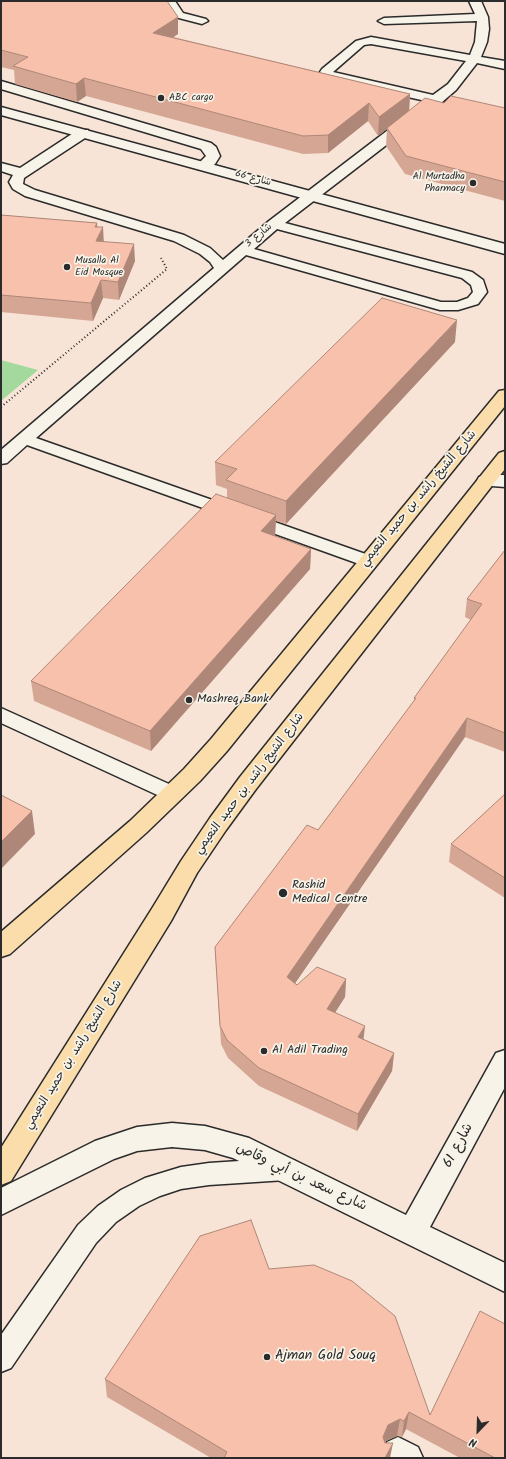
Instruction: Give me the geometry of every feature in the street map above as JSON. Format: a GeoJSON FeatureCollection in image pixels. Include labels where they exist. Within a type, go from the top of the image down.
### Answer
{"type":"FeatureCollection","features":[{"type":"Feature","properties":{"kind":"main road","name":"شارع الشيخ راشد بن حميد النعيمي"},"geometry":{"type":"LineString","coordinates":[[1,947],[174,794],[218,745],[368,560],[505,395]]}},
{"type":"Feature","properties":{"kind":"main road","name":"شارع الشيخ راشد بن حميد النعيمي"},"geometry":{"type":"LineString","coordinates":[[1,1172],[162,914],[189,867],[218,824],[495,481],[505,457]]}},
{"type":"Feature","properties":{"kind":"street","name":"شارع 66"},"geometry":{"type":"LineString","coordinates":[[1,111],[505,248]]}},
{"type":"Feature","properties":{"kind":"street","name":"شارع 61"},"geometry":{"type":"LineString","coordinates":[[413,1231],[504,1065]]}},
{"type":"Feature","properties":{"kind":"street","name":"شارع سعد بن أبي وقاص"},"geometry":{"type":"LineString","coordinates":[[1,1202],[105,1150],[137,1140],[172,1135],[205,1138],[239,1147],[413,1231],[505,1278]]}},
{"type":"Feature","properties":{"kind":"lane"},"geometry":{"type":"LineString","coordinates":[[168,1],[175,12],[179,15],[202,21]]}},
{"type":"Feature","properties":{"kind":"lane","name":"شارع 3"},"geometry":{"type":"LineString","coordinates":[[1,459],[221,268],[274,224],[310,195],[438,104],[474,59],[481,42],[483,29],[482,17],[475,1]]}},
{"type":"Feature","properties":{"kind":"lane"},"geometry":{"type":"LineString","coordinates":[[384,21],[482,17]]}},
{"type":"Feature","properties":{"kind":"lane"},"geometry":{"type":"LineString","coordinates":[[438,104],[330,76],[326,72],[360,43],[366,40],[505,65]]}},
{"type":"Feature","properties":{"kind":"lane"},"geometry":{"type":"LineString","coordinates":[[2,86],[206,146],[211,150],[213,156],[210,161],[203,166]]}},
{"type":"Feature","properties":{"kind":"lane"},"geometry":{"type":"LineString","coordinates":[[83,133],[22,173],[16,182],[23,190],[180,238],[205,251],[215,259],[221,268]]}},
{"type":"Feature","properties":{"kind":"lane"},"geometry":{"type":"LineString","coordinates":[[1,167],[22,173]]}},
{"type":"Feature","properties":{"kind":"lane"},"geometry":{"type":"LineString","coordinates":[[243,250],[440,306],[458,306],[473,301],[480,292],[478,283],[467,275],[274,224]]}},
{"type":"Feature","properties":{"kind":"lane"},"geometry":{"type":"LineString","coordinates":[[24,439],[368,560]]}},
{"type":"Feature","properties":{"kind":"lane"},"geometry":{"type":"LineString","coordinates":[[1,715],[174,794]]}},
{"type":"Feature","properties":{"kind":"lane"},"geometry":{"type":"LineString","coordinates":[[1,1358],[87,1234],[107,1214],[130,1198],[154,1186],[181,1178],[209,1174],[286,1170]]}},
{"type":"Feature","properties":{"kind":"path"},"geometry":{"type":"LineString","coordinates":[[1,407],[167,269],[160,256]]}},
{"type":"Feature","properties":{"kind":"green space"},"geometry":{"type":"Polygon","coordinates":[[[1,360],[38,370],[1,401],[1,360]]]}},
{"type":"Feature","properties":{"kind":"building"},"geometry":{"type":"Polygon","coordinates":[[[1,1],[167,1],[178,17],[153,33],[410,94],[379,117],[369,103],[328,135],[303,136],[84,78],[76,84],[13,66],[28,57],[1,50],[1,1]]]}},
{"type":"Feature","properties":{"kind":"building"},"geometry":{"type":"Polygon","coordinates":[[[451,96],[505,108],[505,182],[406,156],[387,128],[425,98],[444,103],[451,96]]]}},
{"type":"Feature","properties":{"kind":"building","name":"Musalla Al Eid Mosque"},"geometry":{"type":"Polygon","coordinates":[[[1,215],[97,223],[95,227],[103,227],[96,241],[134,244],[118,282],[101,280],[91,303],[1,295],[1,215]]]}},
{"type":"Feature","properties":{"kind":"building"},"geometry":{"type":"Polygon","coordinates":[[[382,298],[457,320],[286,501],[226,480],[237,469],[215,462],[382,298]]]}},
{"type":"Feature","properties":{"kind":"building"},"geometry":{"type":"Polygon","coordinates":[[[216,494],[276,515],[261,531],[311,549],[150,731],[31,681],[216,494]]]}},
{"type":"Feature","properties":{"kind":"building"},"geometry":{"type":"Polygon","coordinates":[[[505,550],[505,733],[467,718],[287,977],[297,985],[317,967],[346,979],[327,1009],[365,1026],[358,1037],[394,1053],[358,1114],[259,1068],[227,1040],[220,1026],[215,947],[307,825],[318,830],[416,698],[414,698],[482,604],[467,599],[505,550]]]}},
{"type":"Feature","properties":{"kind":"building"},"geometry":{"type":"Polygon","coordinates":[[[505,794],[505,878],[451,844],[505,794]]]}},
{"type":"Feature","properties":{"kind":"building"},"geometry":{"type":"Polygon","coordinates":[[[1,795],[32,811],[1,842],[1,795]]]}},
{"type":"Feature","properties":{"kind":"building","name":"Ajman Gold Souq"},"geometry":{"type":"Polygon","coordinates":[[[251,1220],[269,1269],[314,1265],[352,1281],[395,1316],[430,1415],[480,1311],[505,1324],[505,1458],[495,1458],[409,1412],[404,1421],[400,1419],[388,1425],[383,1437],[385,1443],[393,1443],[385,1458],[224,1458],[227,1452],[105,1379],[200,1236],[251,1220]]]}},
{"type":"Feature","properties":{"kind":"place","name":"ABC cargo"},"geometry":{"type":"Point","coordinates":[161,98]}},
{"type":"Feature","properties":{"kind":"place","name":"Al Murtadha Pharmacy"},"geometry":{"type":"Point","coordinates":[473,183]}},
{"type":"Feature","properties":{"kind":"place","name":"Musalla Al Eid Mosque"},"geometry":{"type":"Point","coordinates":[67,267]}},
{"type":"Feature","properties":{"kind":"place","name":"Mashreq Bank"},"geometry":{"type":"Point","coordinates":[189,700]}},
{"type":"Feature","properties":{"kind":"place","name":"Rashid Medical Centre"},"geometry":{"type":"Point","coordinates":[283,893]}},
{"type":"Feature","properties":{"kind":"place","name":"Al Adil Trading"},"geometry":{"type":"Point","coordinates":[264,1051]}},
{"type":"Feature","properties":{"kind":"place","name":"Ajman Gold Souq"},"geometry":{"type":"Point","coordinates":[267,1357]}}]}
